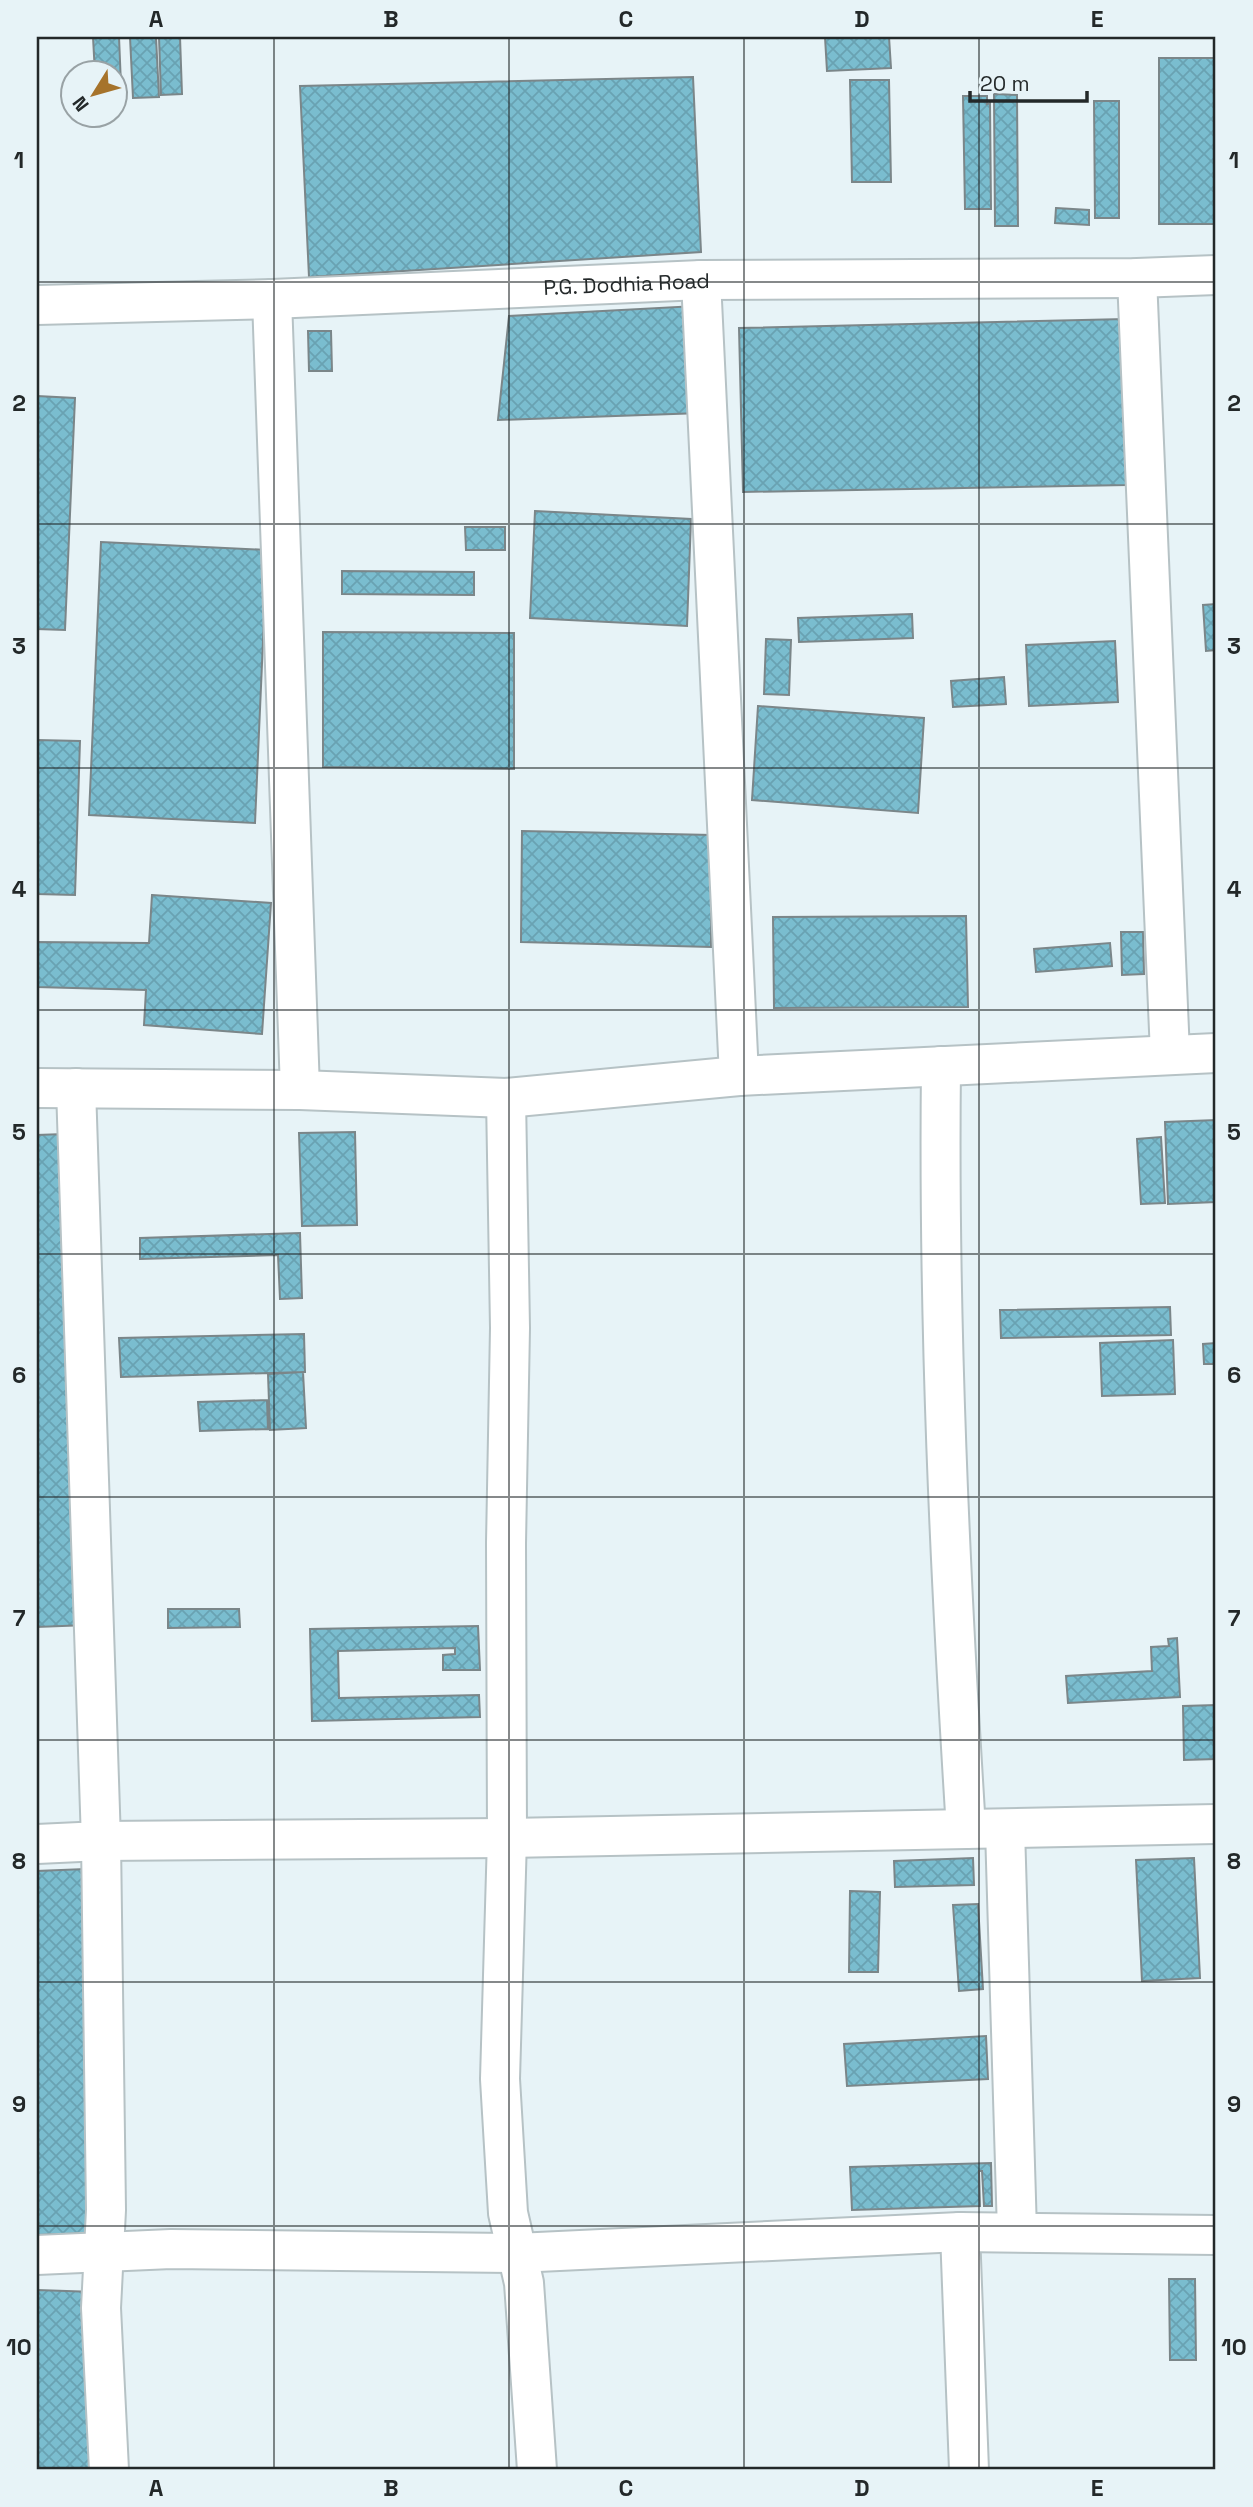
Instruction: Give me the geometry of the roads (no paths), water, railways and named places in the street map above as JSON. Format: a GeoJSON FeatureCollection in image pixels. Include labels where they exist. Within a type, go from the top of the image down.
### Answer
{"type":"FeatureCollection","features":[{"type":"Feature","properties":{"kind":"street","name":"P.G. Dodhia Road"},"geometry":{"type":"LineString","coordinates":[[37,305],[272,299],[701,280],[1137,278],[1216,275]]}},
{"type":"Feature","properties":{"kind":"street"},"geometry":{"type":"LineString","coordinates":[[1137,278],[1170,1054]]}},
{"type":"Feature","properties":{"kind":"street"},"geometry":{"type":"LineString","coordinates":[[701,280],[739,1076]]}},
{"type":"Feature","properties":{"kind":"street"},"geometry":{"type":"LineString","coordinates":[[272,299],[300,1090]]}},
{"type":"Feature","properties":{"kind":"street"},"geometry":{"type":"LineString","coordinates":[[37,1088],[300,1090],[506,1098],[739,1076],[1216,1053]]}},
{"type":"Feature","properties":{"kind":"street"},"geometry":{"type":"LineString","coordinates":[[941,1066],[940,1185],[952,1607],[966,1829]]}},
{"type":"Feature","properties":{"kind":"street"},"geometry":{"type":"LineString","coordinates":[[76,1088],[101,1841],[105,2252],[101,2272],[101,2308],[109,2470]]}},
{"type":"Feature","properties":{"kind":"street"},"geometry":{"type":"LineString","coordinates":[[506,1098],[510,1328],[506,1543],[507,1838],[500,2079],[508,2213],[524,2283],[537,2470]]}},
{"type":"Feature","properties":{"kind":"street"},"geometry":{"type":"LineString","coordinates":[[37,1844],[1216,1824]]}},
{"type":"Feature","properties":{"kind":"street"},"geometry":{"type":"LineString","coordinates":[[1005,1829],[1017,2232]]}},
{"type":"Feature","properties":{"kind":"street"},"geometry":{"type":"LineString","coordinates":[[960,2232],[968,2470]]}},
{"type":"Feature","properties":{"kind":"street"},"geometry":{"type":"LineString","coordinates":[[37,2255],[171,2249],[517,2253],[960,2232],[1216,2235]]}}]}
